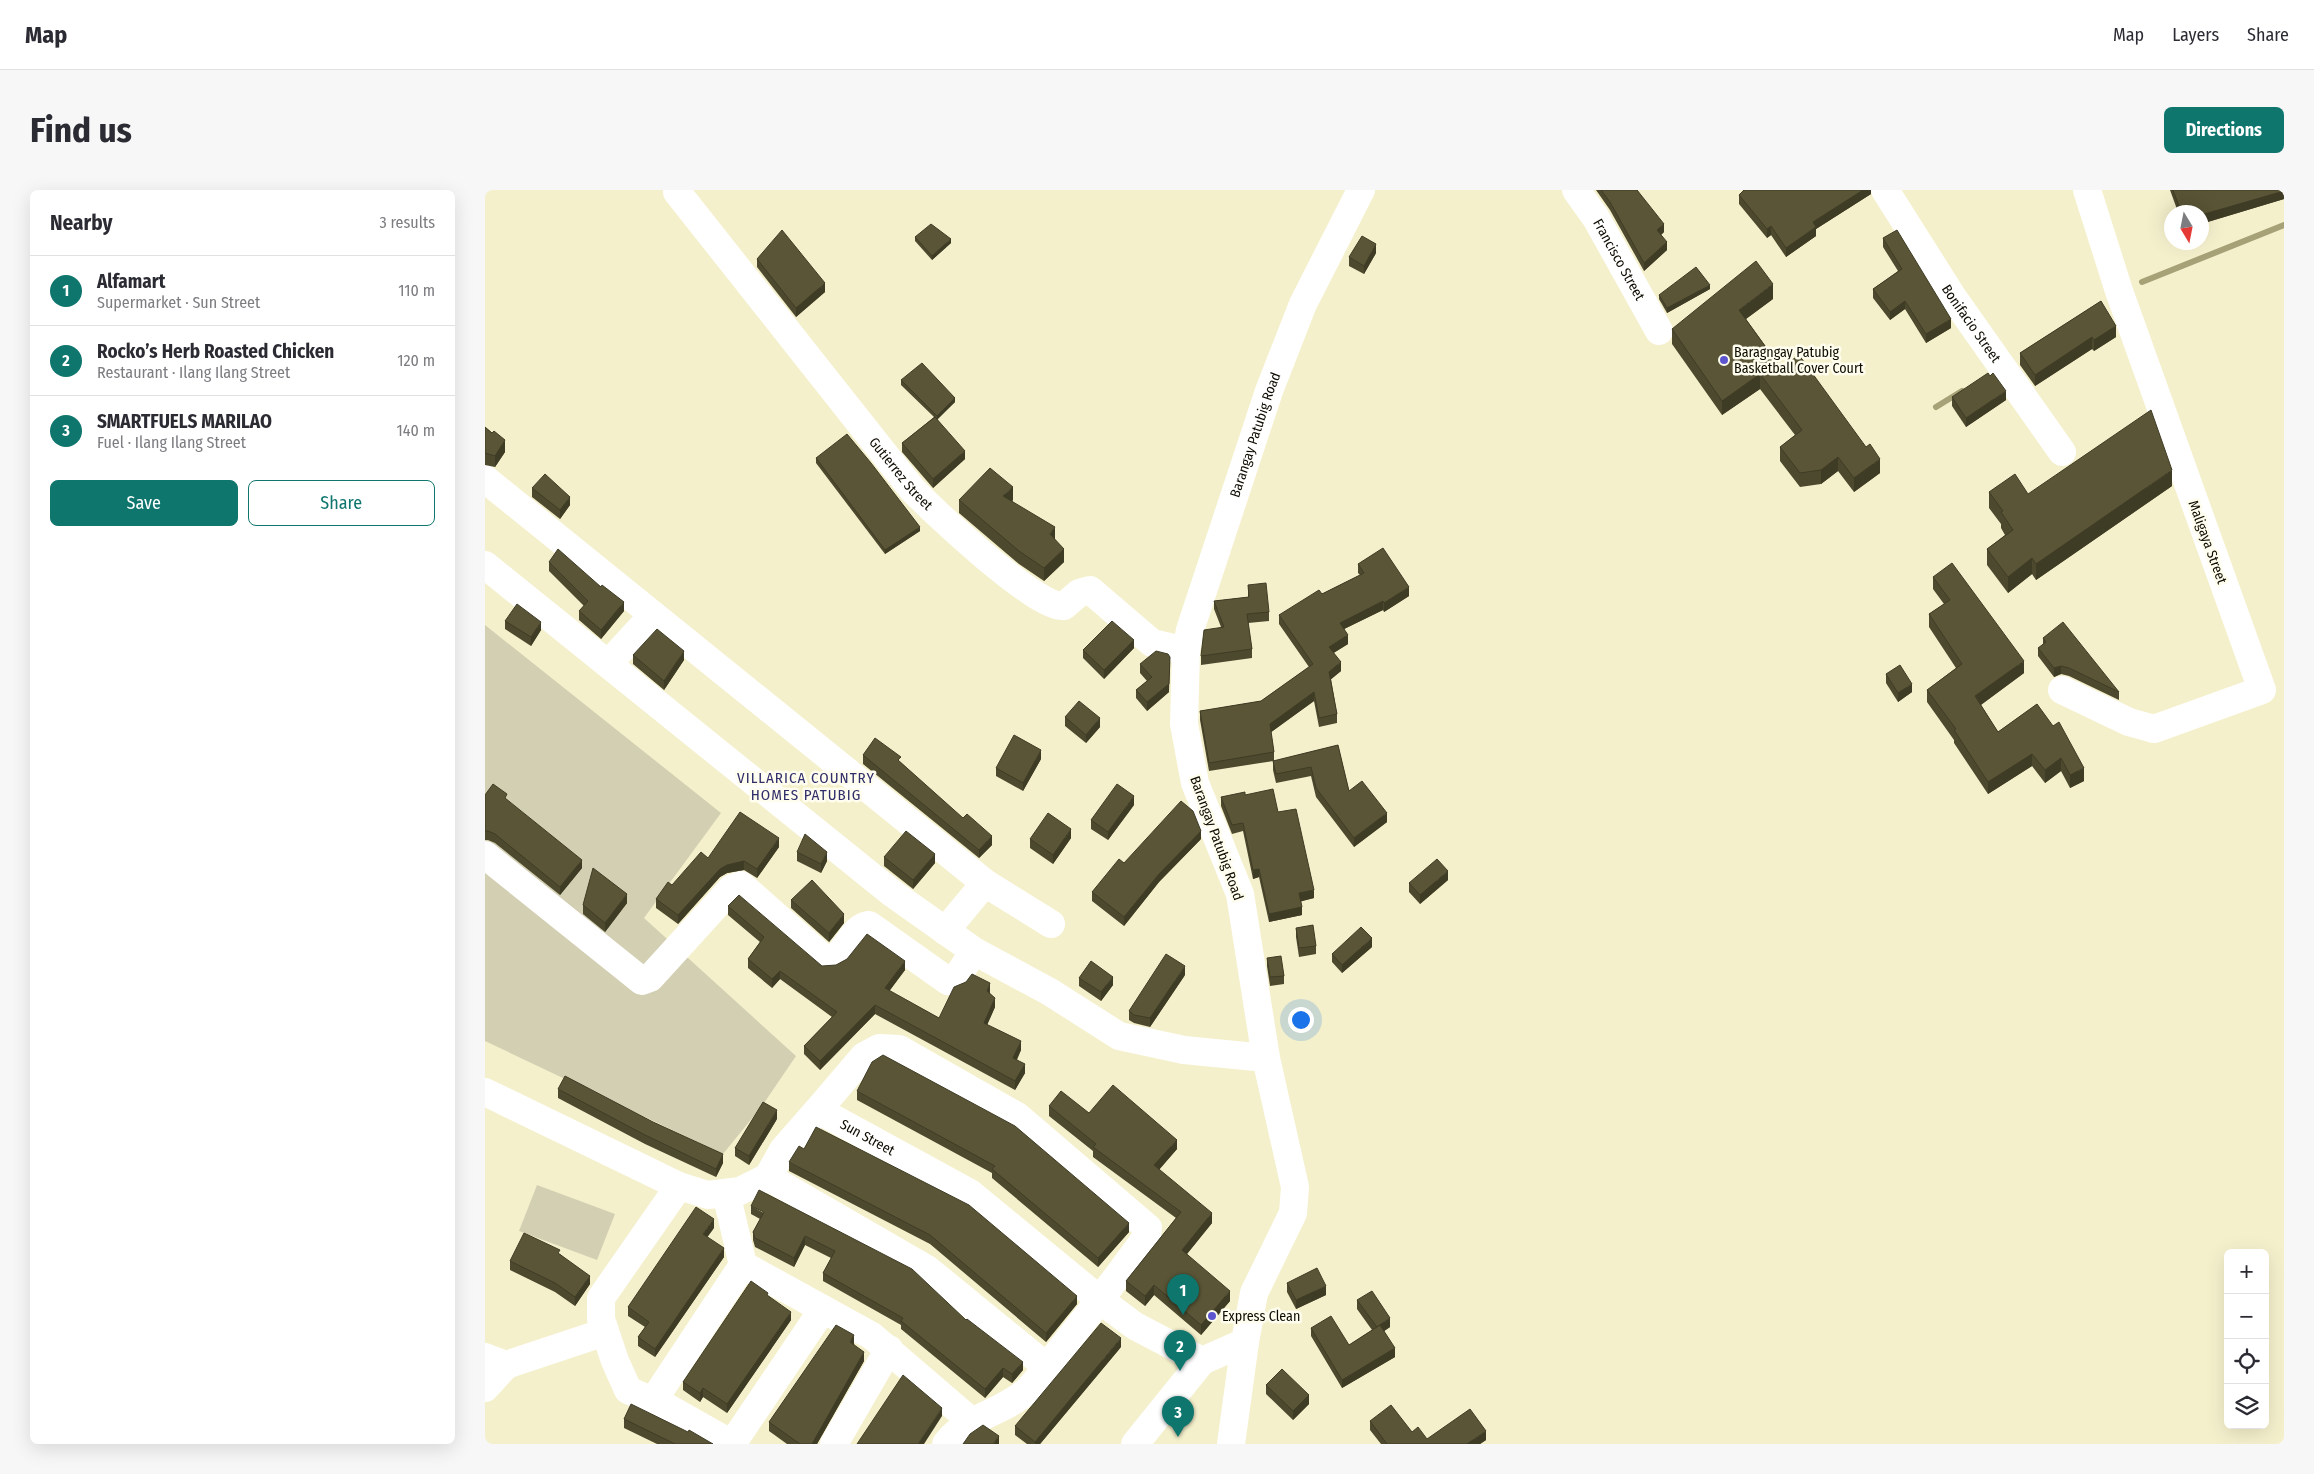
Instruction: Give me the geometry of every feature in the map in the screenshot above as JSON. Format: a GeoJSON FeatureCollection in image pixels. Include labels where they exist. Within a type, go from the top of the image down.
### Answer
{"type":"FeatureCollection","features":[{"type":"Feature","properties":{"kind":"street","name":"Barangay Patubig Road"},"geometry":{"type":"LineString","coordinates":[[1231,1444],[1245,1342],[1254,1293],[1293,1213],[1295,1187],[1266,1058],[1240,894],[1195,783],[1184,724],[1186,651],[1190,630],[1269,391],[1303,304],[1361,190]]}},
{"type":"Feature","properties":{"kind":"street","name":"Francisco Street"},"geometry":{"type":"LineString","coordinates":[[1576,190],[1596,218],[1659,331]]}},
{"type":"Feature","properties":{"kind":"street","name":"Bonifacio Street"},"geometry":{"type":"LineString","coordinates":[[1885,190],[1952,296],[2062,452]]}},
{"type":"Feature","properties":{"kind":"street","name":"Maligaya Street"},"geometry":{"type":"LineString","coordinates":[[2062,690],[2129,722],[2154,729],[2262,690],[2123,300],[2087,190]]}},
{"type":"Feature","properties":{"kind":"street","name":"Gutierrez Street"},"geometry":{"type":"LineString","coordinates":[[677,192],[912,489],[938,516],[1029,592],[1054,605],[1064,606],[1079,593],[1090,590],[1152,643],[1186,651]]}},
{"type":"Feature","properties":{"kind":"street"},"geometry":{"type":"LineString","coordinates":[[485,479],[985,883],[1051,924]]}},
{"type":"Feature","properties":{"kind":"street"},"geometry":{"type":"LineString","coordinates":[[485,565],[892,893],[974,951],[1050,992],[1119,1036],[1184,1050],[1266,1058]]}},
{"type":"Feature","properties":{"kind":"street"},"geometry":{"type":"LineString","coordinates":[[608,664],[653,615]]}},
{"type":"Feature","properties":{"kind":"street"},"geometry":{"type":"LineString","coordinates":[[485,855],[642,981],[650,978],[732,888],[741,885],[826,960],[835,957],[860,928],[869,925],[949,981],[957,977],[974,951]]}},
{"type":"Feature","properties":{"kind":"street"},"geometry":{"type":"LineString","coordinates":[[945,931],[985,883]]}},
{"type":"Feature","properties":{"kind":"street"},"geometry":{"type":"LineString","coordinates":[[485,1092],[679,1186],[708,1195],[740,1191],[768,1177],[783,1150],[864,1056],[879,1048],[899,1049],[1017,1116],[1148,1228],[1147,1236],[1100,1300],[1028,1390],[1010,1402],[971,1421],[954,1434],[946,1444]]}},
{"type":"Feature","properties":{"kind":"street","name":"Sun Street"},"geometry":{"type":"LineString","coordinates":[[818,1110],[970,1193],[1100,1300],[1135,1326],[1202,1361]]}},
{"type":"Feature","properties":{"kind":"street"},"geometry":{"type":"LineString","coordinates":[[768,1177],[927,1269],[1047,1367]]}},
{"type":"Feature","properties":{"kind":"street"},"geometry":{"type":"LineString","coordinates":[[679,1186],[601,1298],[601,1319],[628,1390],[653,1401],[732,1444],[823,1309]]}},
{"type":"Feature","properties":{"kind":"street"},"geometry":{"type":"LineString","coordinates":[[653,1401],[743,1264],[726,1193]]}},
{"type":"Feature","properties":{"kind":"street"},"geometry":{"type":"LineString","coordinates":[[743,1264],[872,1336],[971,1421]]}},
{"type":"Feature","properties":{"kind":"street"},"geometry":{"type":"LineString","coordinates":[[485,1388],[495,1361],[605,1332]]}},
{"type":"Feature","properties":{"kind":"street"},"geometry":{"type":"LineString","coordinates":[[1135,1444],[1202,1361],[1245,1342]]}},
{"type":"Feature","properties":{"kind":"street"},"geometry":{"type":"LineString","coordinates":[[834,1444],[889,1349]]}},
{"type":"Feature","properties":{"kind":"shaded area"},"geometry":{"type":"Polygon","coordinates":[[[485,625],[721,813],[644,918],[796,1056],[762,1106],[723,1154],[485,1041],[485,625]]]}},
{"type":"Feature","properties":{"kind":"shaded area"},"geometry":{"type":"Polygon","coordinates":[[[537,1185],[615,1214],[597,1260],[519,1231],[537,1185]]]}},
{"type":"Feature","properties":{"kind":"building"},"geometry":{"type":"Polygon","coordinates":[[[1601,190],[1637,190],[1664,224],[1657,230],[1667,242],[1644,263],[1610,202],[1601,190]]]}},
{"type":"Feature","properties":{"kind":"building"},"geometry":{"type":"Polygon","coordinates":[[[1744,190],[1863,190],[1813,222],[1816,227],[1786,248],[1771,226],[1767,229],[1739,195],[1744,190]]]}},
{"type":"Feature","properties":{"kind":"building"},"geometry":{"type":"Polygon","coordinates":[[[2173,190],[2284,190],[2209,213],[2209,205],[2178,205],[2173,190]]]}},
{"type":"Feature","properties":{"kind":"building"},"geometry":{"type":"Polygon","coordinates":[[[931,224],[951,239],[932,256],[915,237],[931,224]]]}},
{"type":"Feature","properties":{"kind":"building"},"geometry":{"type":"Polygon","coordinates":[[[782,230],[825,283],[796,308],[757,259],[782,230]]]}},
{"type":"Feature","properties":{"kind":"building"},"geometry":{"type":"Polygon","coordinates":[[[1897,230],[1951,319],[1926,334],[1905,301],[1890,312],[1873,289],[1902,269],[1883,238],[1897,230]]]}},
{"type":"Feature","properties":{"kind":"building"},"geometry":{"type":"Polygon","coordinates":[[[1362,236],[1376,244],[1364,266],[1349,257],[1362,236]]]}},
{"type":"Feature","properties":{"kind":"building"},"geometry":{"type":"Polygon","coordinates":[[[1756,261],[1773,284],[1739,310],[1781,368],[1799,355],[1866,447],[1870,444],[1880,459],[1854,478],[1838,457],[1821,470],[1800,473],[1780,447],[1802,430],[1760,374],[1722,401],[1672,329],[1756,261]]]}},
{"type":"Feature","properties":{"kind":"building"},"geometry":{"type":"Polygon","coordinates":[[[1696,267],[1710,285],[1667,308],[1659,295],[1696,267]]]}},
{"type":"Feature","properties":{"kind":"building"},"geometry":{"type":"Polygon","coordinates":[[[2101,301],[2116,326],[2094,340],[2092,337],[2035,375],[2020,353],[2101,301]]]}},
{"type":"Feature","properties":{"kind":"building"},"geometry":{"type":"Polygon","coordinates":[[[922,363],[955,398],[937,416],[901,380],[922,363]]]}},
{"type":"Feature","properties":{"kind":"building"},"geometry":{"type":"Polygon","coordinates":[[[1988,373],[1990,376],[1993,373],[2006,391],[1966,418],[1952,397],[1988,373]]]}},
{"type":"Feature","properties":{"kind":"building"},"geometry":{"type":"Polygon","coordinates":[[[2151,410],[2172,470],[2036,564],[2032,558],[2008,577],[1987,549],[2013,530],[2001,512],[2003,511],[1989,492],[2015,474],[2028,494],[2151,410]]]}},
{"type":"Feature","properties":{"kind":"building"},"geometry":{"type":"Polygon","coordinates":[[[935,417],[965,451],[933,479],[902,443],[935,417]]]}},
{"type":"Feature","properties":{"kind":"building"},"geometry":{"type":"Polygon","coordinates":[[[485,427],[492,433],[494,431],[505,440],[495,456],[485,453],[485,427]]]}},
{"type":"Feature","properties":{"kind":"building"},"geometry":{"type":"Polygon","coordinates":[[[847,434],[920,527],[885,550],[816,458],[847,434]]]}},
{"type":"Feature","properties":{"kind":"building"},"geometry":{"type":"Polygon","coordinates":[[[990,468],[1013,487],[1003,496],[1055,527],[1050,534],[1064,549],[1044,568],[1019,551],[959,500],[990,468]]]}},
{"type":"Feature","properties":{"kind":"building"},"geometry":{"type":"Polygon","coordinates":[[[545,474],[570,497],[560,510],[532,488],[545,474]]]}},
{"type":"Feature","properties":{"kind":"building"},"geometry":{"type":"Polygon","coordinates":[[[1383,548],[1409,587],[1384,603],[1383,601],[1340,623],[1348,635],[1329,647],[1341,662],[1329,672],[1337,714],[1319,718],[1314,692],[1270,724],[1274,752],[1209,763],[1200,711],[1261,701],[1313,664],[1279,615],[1319,590],[1322,594],[1364,573],[1358,564],[1383,548]]]}},
{"type":"Feature","properties":{"kind":"building"},"geometry":{"type":"Polygon","coordinates":[[[558,549],[601,587],[602,585],[624,602],[601,630],[579,611],[588,601],[549,562],[558,549]]]}},
{"type":"Feature","properties":{"kind":"building"},"geometry":{"type":"Polygon","coordinates":[[[1952,563],[2024,661],[1975,696],[1998,732],[2037,704],[2053,726],[2059,722],[2084,768],[2070,775],[2061,758],[2045,770],[2032,754],[1988,782],[1954,730],[1956,729],[1927,690],[1962,664],[1929,614],[1950,600],[1933,577],[1952,563]]]}},
{"type":"Feature","properties":{"kind":"building"},"geometry":{"type":"Polygon","coordinates":[[[1266,583],[1269,612],[1247,614],[1252,649],[1201,656],[1204,630],[1224,627],[1214,601],[1249,597],[1248,585],[1266,583]]]}},
{"type":"Feature","properties":{"kind":"building"},"geometry":{"type":"Polygon","coordinates":[[[517,604],[541,622],[531,637],[505,621],[517,604]]]}},
{"type":"Feature","properties":{"kind":"building"},"geometry":{"type":"Polygon","coordinates":[[[1112,621],[1134,640],[1104,670],[1083,650],[1112,621]]]}},
{"type":"Feature","properties":{"kind":"building"},"geometry":{"type":"Polygon","coordinates":[[[2063,622],[2119,692],[2069,668],[2061,666],[2054,668],[2038,648],[2046,642],[2043,638],[2063,622]]]}},
{"type":"Feature","properties":{"kind":"building"},"geometry":{"type":"Polygon","coordinates":[[[657,629],[684,651],[664,681],[633,655],[657,629]]]}},
{"type":"Feature","properties":{"kind":"building"},"geometry":{"type":"Polygon","coordinates":[[[1156,651],[1168,654],[1170,657],[1169,684],[1147,702],[1136,690],[1152,677],[1140,664],[1156,651]]]}},
{"type":"Feature","properties":{"kind":"building"},"geometry":{"type":"Polygon","coordinates":[[[1900,665],[1912,684],[1898,693],[1886,674],[1900,665]]]}},
{"type":"Feature","properties":{"kind":"building"},"geometry":{"type":"Polygon","coordinates":[[[1079,701],[1100,718],[1086,735],[1065,717],[1079,701]]]}},
{"type":"Feature","properties":{"kind":"building"},"geometry":{"type":"Polygon","coordinates":[[[1014,735],[1041,750],[1023,783],[996,768],[1014,735]]]}},
{"type":"Feature","properties":{"kind":"building"},"geometry":{"type":"Polygon","coordinates":[[[875,738],[901,757],[898,760],[963,818],[967,814],[992,836],[979,850],[863,755],[875,738]]]}},
{"type":"Feature","properties":{"kind":"building"},"geometry":{"type":"Polygon","coordinates":[[[1338,745],[1349,791],[1362,781],[1387,813],[1354,838],[1316,788],[1311,767],[1276,774],[1273,761],[1338,745]]]}},
{"type":"Feature","properties":{"kind":"building"},"geometry":{"type":"Polygon","coordinates":[[[493,784],[507,794],[505,798],[582,860],[560,887],[495,834],[485,831],[485,795],[493,784]]]}},
{"type":"Feature","properties":{"kind":"building"},"geometry":{"type":"Polygon","coordinates":[[[1117,784],[1134,796],[1108,832],[1091,820],[1117,784]]]}},
{"type":"Feature","properties":{"kind":"building"},"geometry":{"type":"Polygon","coordinates":[[[1273,789],[1278,812],[1296,809],[1314,890],[1299,893],[1302,907],[1269,914],[1259,869],[1253,870],[1243,823],[1232,825],[1221,797],[1245,792],[1245,795],[1273,789]]]}},
{"type":"Feature","properties":{"kind":"building"},"geometry":{"type":"Polygon","coordinates":[[[1181,801],[1193,811],[1201,831],[1159,874],[1124,917],[1092,892],[1119,859],[1124,863],[1181,801]]]}},
{"type":"Feature","properties":{"kind":"building"},"geometry":{"type":"Polygon","coordinates":[[[740,812],[779,838],[757,869],[744,861],[727,865],[720,869],[678,915],[656,899],[668,882],[672,885],[701,852],[708,858],[740,812]]]}},
{"type":"Feature","properties":{"kind":"building"},"geometry":{"type":"Polygon","coordinates":[[[1048,813],[1071,829],[1053,855],[1030,839],[1048,813]]]}},
{"type":"Feature","properties":{"kind":"building"},"geometry":{"type":"Polygon","coordinates":[[[906,831],[935,854],[913,880],[884,857],[906,831]]]}},
{"type":"Feature","properties":{"kind":"building"},"geometry":{"type":"Polygon","coordinates":[[[805,834],[827,852],[821,864],[797,852],[805,834]]]}},
{"type":"Feature","properties":{"kind":"building"},"geometry":{"type":"Polygon","coordinates":[[[1437,859],[1448,871],[1420,895],[1409,883],[1437,859]]]}},
{"type":"Feature","properties":{"kind":"building"},"geometry":{"type":"Polygon","coordinates":[[[593,868],[627,894],[605,923],[583,905],[593,868]]]}},
{"type":"Feature","properties":{"kind":"building"},"geometry":{"type":"Polygon","coordinates":[[[812,880],[844,914],[829,933],[791,900],[812,880]]]}},
{"type":"Feature","properties":{"kind":"building"},"geometry":{"type":"Polygon","coordinates":[[[739,895],[822,966],[836,965],[847,959],[867,934],[905,961],[885,988],[939,1018],[954,987],[966,982],[972,974],[990,983],[987,991],[995,998],[984,1023],[1021,1041],[1013,1058],[1025,1064],[1015,1081],[875,1005],[820,1061],[804,1046],[837,1012],[780,971],[772,979],[748,959],[764,937],[728,906],[739,895]]]}},
{"type":"Feature","properties":{"kind":"building"},"geometry":{"type":"Polygon","coordinates":[[[1313,925],[1316,946],[1299,948],[1296,928],[1313,925]]]}},
{"type":"Feature","properties":{"kind":"building"},"geometry":{"type":"Polygon","coordinates":[[[1361,927],[1372,938],[1342,965],[1332,954],[1361,927]]]}},
{"type":"Feature","properties":{"kind":"building"},"geometry":{"type":"Polygon","coordinates":[[[1166,954],[1185,966],[1150,1018],[1134,1015],[1129,1011],[1166,954]]]}},
{"type":"Feature","properties":{"kind":"building"},"geometry":{"type":"Polygon","coordinates":[[[1281,956],[1284,976],[1270,977],[1267,958],[1281,956]]]}},
{"type":"Feature","properties":{"kind":"building"},"geometry":{"type":"Polygon","coordinates":[[[1091,961],[1113,977],[1101,992],[1079,978],[1091,961]]]}},
{"type":"Feature","properties":{"kind":"building"},"geometry":{"type":"Polygon","coordinates":[[[883,1055],[1015,1126],[1129,1223],[1098,1258],[992,1169],[995,1166],[857,1091],[872,1062],[883,1055]]]}},
{"type":"Feature","properties":{"kind":"building"},"geometry":{"type":"Polygon","coordinates":[[[565,1076],[653,1122],[723,1154],[716,1169],[645,1135],[558,1089],[565,1076]]]}},
{"type":"Feature","properties":{"kind":"building"},"geometry":{"type":"Polygon","coordinates":[[[1113,1085],[1177,1140],[1154,1165],[1212,1213],[1182,1250],[1230,1291],[1201,1325],[1154,1285],[1145,1296],[1126,1281],[1181,1212],[1093,1147],[1096,1144],[1049,1106],[1061,1091],[1089,1113],[1113,1085]]]}},
{"type":"Feature","properties":{"kind":"building"},"geometry":{"type":"Polygon","coordinates":[[[763,1102],[777,1110],[749,1156],[735,1148],[763,1102]]]}},
{"type":"Feature","properties":{"kind":"building"},"geometry":{"type":"Polygon","coordinates":[[[816,1127],[969,1205],[1077,1296],[1046,1333],[930,1235],[789,1162],[799,1146],[804,1149],[816,1127]]]}},
{"type":"Feature","properties":{"kind":"building"},"geometry":{"type":"Polygon","coordinates":[[[759,1190],[912,1269],[966,1320],[1023,1362],[1012,1374],[1003,1368],[985,1389],[901,1321],[903,1318],[823,1273],[835,1251],[805,1236],[794,1258],[755,1238],[753,1232],[764,1212],[751,1206],[759,1190]]]}},
{"type":"Feature","properties":{"kind":"building"},"geometry":{"type":"Polygon","coordinates":[[[696,1207],[714,1219],[703,1234],[724,1248],[655,1349],[638,1337],[649,1322],[628,1307],[696,1207]]]}},
{"type":"Feature","properties":{"kind":"building"},"geometry":{"type":"Polygon","coordinates":[[[524,1233],[560,1250],[558,1253],[590,1276],[575,1297],[555,1283],[510,1261],[524,1233]]]}},
{"type":"Feature","properties":{"kind":"building"},"geometry":{"type":"Polygon","coordinates":[[[1317,1268],[1326,1286],[1296,1300],[1287,1283],[1317,1268]]]}},
{"type":"Feature","properties":{"kind":"building"},"geometry":{"type":"Polygon","coordinates":[[[751,1281],[791,1312],[727,1404],[703,1388],[700,1393],[683,1382],[751,1281]]]}},
{"type":"Feature","properties":{"kind":"building"},"geometry":{"type":"Polygon","coordinates":[[[1372,1291],[1390,1318],[1377,1327],[1357,1300],[1372,1291]]]}},
{"type":"Feature","properties":{"kind":"building"},"geometry":{"type":"Polygon","coordinates":[[[1331,1316],[1349,1345],[1380,1325],[1395,1348],[1342,1380],[1311,1328],[1331,1316]]]}},
{"type":"Feature","properties":{"kind":"building"},"geometry":{"type":"Polygon","coordinates":[[[1101,1323],[1121,1338],[1035,1442],[1015,1426],[1101,1323]]]}},
{"type":"Feature","properties":{"kind":"building"},"geometry":{"type":"Polygon","coordinates":[[[836,1325],[854,1335],[850,1342],[864,1352],[812,1444],[800,1444],[769,1422],[836,1325]]]}},
{"type":"Feature","properties":{"kind":"building"},"geometry":{"type":"Polygon","coordinates":[[[1282,1369],[1309,1395],[1293,1411],[1266,1385],[1282,1369]]]}},
{"type":"Feature","properties":{"kind":"building"},"geometry":{"type":"Polygon","coordinates":[[[903,1375],[942,1408],[918,1444],[857,1444],[903,1375]]]}},
{"type":"Feature","properties":{"kind":"building"},"geometry":{"type":"Polygon","coordinates":[[[631,1404],[688,1432],[689,1430],[713,1444],[675,1444],[624,1419],[631,1404]]]}},
{"type":"Feature","properties":{"kind":"building"},"geometry":{"type":"Polygon","coordinates":[[[1391,1405],[1412,1432],[1418,1427],[1427,1439],[1470,1409],[1486,1431],[1467,1444],[1387,1444],[1370,1421],[1391,1405]]]}},
{"type":"Feature","properties":{"kind":"building"},"geometry":{"type":"Polygon","coordinates":[[[983,1425],[999,1436],[993,1444],[963,1444],[970,1434],[983,1425]]]}},
{"type":"Feature","properties":{"kind":"waterway"},"geometry":{"type":"LineString","coordinates":[[2142,282],[2284,225]]}},
{"type":"Feature","properties":{"kind":"waterway"},"geometry":{"type":"LineString","coordinates":[[1936,407],[1962,391]]}},
{"type":"Feature","properties":{"kind":"place","name":"Baragngay Patubig Basketball Cover Court"},"geometry":{"type":"Point","coordinates":[1724,360]}},
{"type":"Feature","properties":{"kind":"place","name":"Alfamart"},"geometry":{"type":"Point","coordinates":[1183,1315]}},
{"type":"Feature","properties":{"kind":"place","name":"Express Clean"},"geometry":{"type":"Point","coordinates":[1212,1316]}},
{"type":"Feature","properties":{"kind":"place","name":"Rocko’s Herb Roasted Chicken"},"geometry":{"type":"Point","coordinates":[1180,1371]}},
{"type":"Feature","properties":{"kind":"place","name":"SMARTFUELS MARILAO"},"geometry":{"type":"Point","coordinates":[1178,1437]}},
{"type":"Feature","properties":{"kind":"district","name":"VILLARICA COUNTRY HOMES PATUBIG"},"geometry":{"type":"Point","coordinates":[806,786]}}]}
